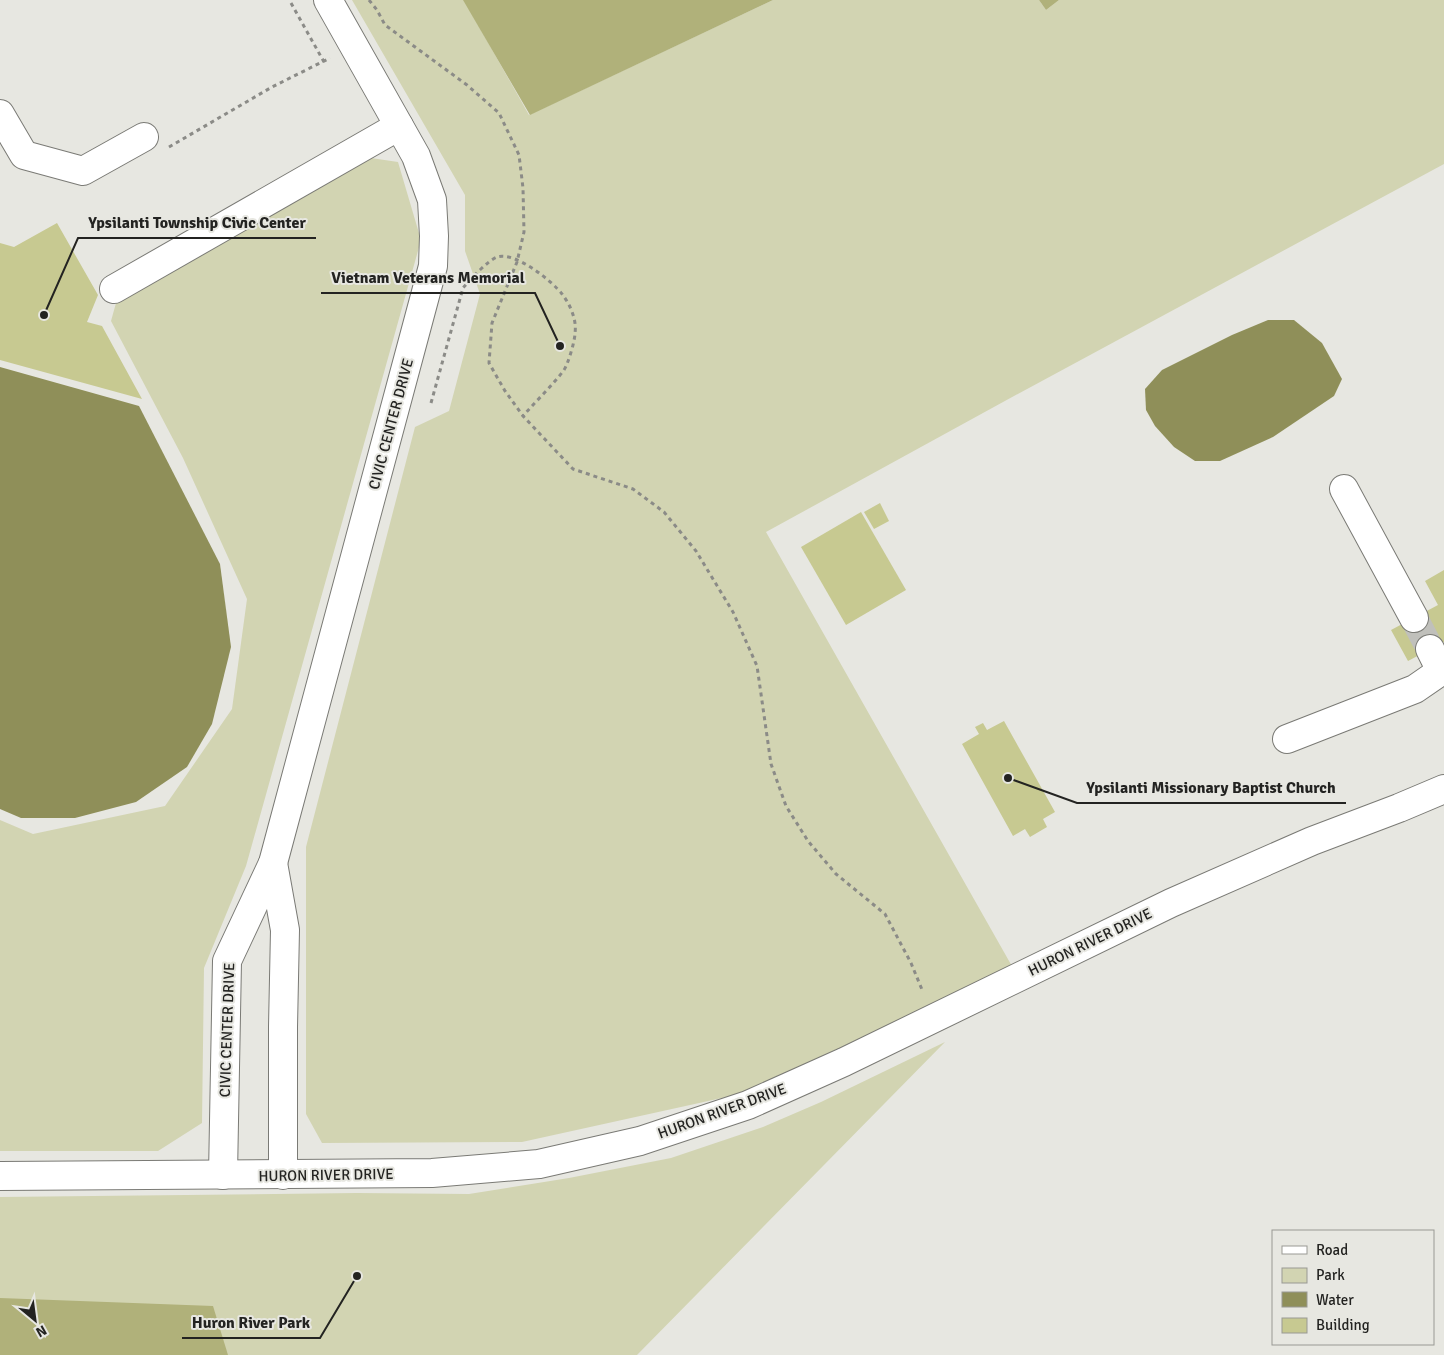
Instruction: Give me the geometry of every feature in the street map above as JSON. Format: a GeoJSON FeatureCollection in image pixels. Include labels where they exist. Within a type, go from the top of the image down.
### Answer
{"type":"FeatureCollection","features":[{"type":"Feature","properties":{"kind":"street","name":"CIVIC CENTER DRIVE"},"geometry":{"type":"LineString","coordinates":[[223,1175],[228,961],[273,864],[433,266],[432,200],[416,156],[328,0]]}},
{"type":"Feature","properties":{"kind":"street"},"geometry":{"type":"LineString","coordinates":[[0,114],[24,155],[82,171],[153,144]]}},
{"type":"Feature","properties":{"kind":"street"},"geometry":{"type":"LineString","coordinates":[[114,289],[399,126]]}},
{"type":"Feature","properties":{"kind":"street"},"geometry":{"type":"LineString","coordinates":[[1344,489],[1414,618]]}},
{"type":"Feature","properties":{"kind":"street"},"geometry":{"type":"LineString","coordinates":[[1287,739],[1415,689],[1441,671],[1430,649]]}},
{"type":"Feature","properties":{"kind":"street","name":"HURON RIVER DRIVE"},"geometry":{"type":"LineString","coordinates":[[0,1176],[432,1173],[539,1164],[640,1141],[748,1105],[844,1062],[1172,903],[1312,841],[1399,808],[1444,788]]}},
{"type":"Feature","properties":{"kind":"street","name":"CIVIC CENTER DRIVE"},"geometry":{"type":"LineString","coordinates":[[273,864],[285,930],[282,1175]]}},
{"type":"Feature","properties":{"kind":"path"},"geometry":{"type":"LineString","coordinates":[[369,0],[385,25],[467,85],[499,113],[519,155],[523,188],[524,232],[517,259],[492,323],[489,363],[505,391],[523,416],[573,469],[633,489],[664,512],[696,551],[733,612],[757,666],[771,764],[786,806],[808,841],[836,874],[885,914],[911,963],[934,1018]]}},
{"type":"Feature","properties":{"kind":"path"},"geometry":{"type":"LineString","coordinates":[[291,3],[324,62]]}},
{"type":"Feature","properties":{"kind":"path"},"geometry":{"type":"LineString","coordinates":[[153,144],[324,62],[352,43],[385,25]]}},
{"type":"Feature","properties":{"kind":"path"},"geometry":{"type":"LineString","coordinates":[[430,403],[463,288],[475,274],[498,257],[507,257],[517,259],[543,276],[562,294],[574,316],[576,333],[565,368],[523,416]]}},
{"type":"Feature","properties":{"kind":"green space"},"geometry":{"type":"Polygon","coordinates":[[[352,0],[464,0],[529,115],[773,0],[1039,0],[1046,10],[1059,0],[1444,0],[1444,164],[766,532],[1013,968],[740,1094],[522,1142],[322,1143],[306,1114],[306,847],[415,427],[449,411],[480,294],[465,251],[465,195],[352,0]]]}},
{"type":"Feature","properties":{"kind":"green space"},"geometry":{"type":"Polygon","coordinates":[[[463,0],[773,0],[530,115],[463,0]]]}},
{"type":"Feature","properties":{"kind":"green space"},"geometry":{"type":"Polygon","coordinates":[[[1039,0],[1059,0],[1046,10],[1039,0]]]}},
{"type":"Feature","properties":{"kind":"green space"},"geometry":{"type":"Polygon","coordinates":[[[371,158],[398,162],[421,240],[246,866],[204,968],[202,1123],[158,1151],[0,1151],[0,820],[33,834],[165,806],[232,709],[247,599],[183,458],[111,321],[116,303],[371,158]]]}},
{"type":"Feature","properties":{"kind":"green space"},"geometry":{"type":"Polygon","coordinates":[[[945,1042],[637,1355],[0,1355],[0,1197],[357,1193],[469,1194],[569,1178],[671,1158],[763,1127],[821,1102],[945,1042]]]}},
{"type":"Feature","properties":{"kind":"green space"},"geometry":{"type":"Polygon","coordinates":[[[0,1298],[213,1306],[228,1355],[0,1355],[0,1298]]]}},
{"type":"Feature","properties":{"kind":"water"},"geometry":{"type":"Polygon","coordinates":[[[1268,320],[1294,320],[1322,343],[1342,379],[1334,396],[1273,437],[1220,461],[1195,461],[1174,447],[1155,426],[1146,410],[1145,389],[1162,370],[1232,335],[1268,320]]]}},
{"type":"Feature","properties":{"kind":"water"},"geometry":{"type":"Polygon","coordinates":[[[0,367],[139,406],[220,564],[231,647],[212,724],[187,767],[136,802],[75,818],[21,818],[0,809],[0,367]]]}},
{"type":"Feature","properties":{"kind":"building"},"geometry":{"type":"Polygon","coordinates":[[[57,223],[98,295],[87,322],[102,326],[142,399],[0,360],[0,243],[14,247],[57,223]]]}},
{"type":"Feature","properties":{"kind":"building"},"geometry":{"type":"Polygon","coordinates":[[[880,503],[889,521],[874,529],[864,512],[880,503]]]}},
{"type":"Feature","properties":{"kind":"building"},"geometry":{"type":"Polygon","coordinates":[[[861,512],[906,590],[846,625],[801,547],[861,512]]]}},
{"type":"Feature","properties":{"kind":"building"},"geometry":{"type":"Polygon","coordinates":[[[1444,570],[1444,642],[1408,661],[1391,630],[1438,605],[1425,581],[1444,570]]]}},
{"type":"Feature","properties":{"kind":"building"},"geometry":{"type":"Polygon","coordinates":[[[1004,721],[1055,812],[1043,819],[1047,827],[1030,837],[1025,829],[1013,836],[962,744],[979,734],[975,727],[983,723],[987,730],[1004,721]]]}},
{"type":"Feature","properties":{"kind":"tunnel"},"geometry":{"type":"LineString","coordinates":[[1414,618],[1430,649]]}},
{"type":"Feature","properties":{"kind":"place","name":"Ypsilanti Township Civic Center"},"geometry":{"type":"Point","coordinates":[44,315]}},
{"type":"Feature","properties":{"kind":"place","name":"Vietnam Veterans Memorial"},"geometry":{"type":"Point","coordinates":[560,346]}},
{"type":"Feature","properties":{"kind":"place","name":"Ypsilanti Missionary Baptist Church"},"geometry":{"type":"Point","coordinates":[1008,778]}},
{"type":"Feature","properties":{"kind":"place","name":"Huron River Park"},"geometry":{"type":"Point","coordinates":[357,1276]}}]}
